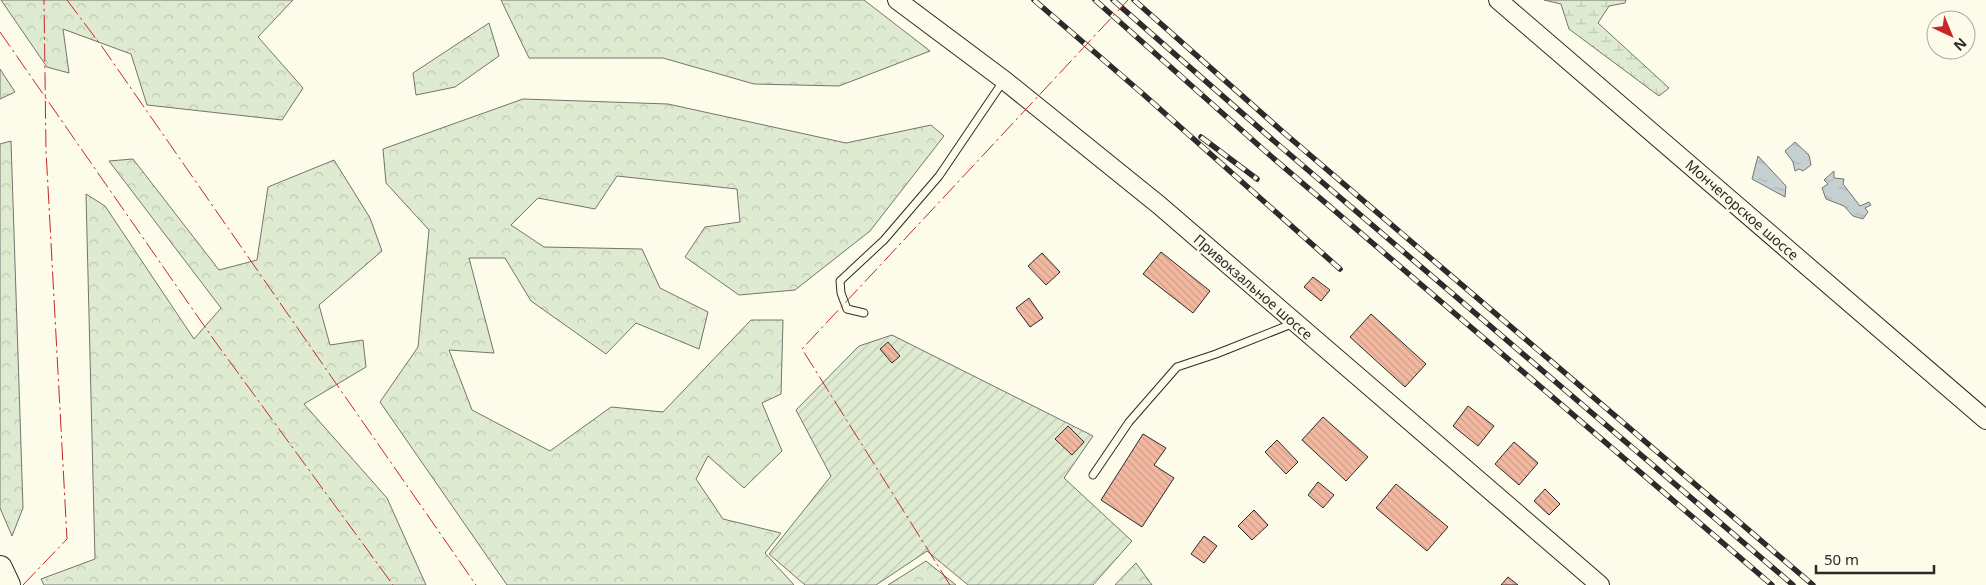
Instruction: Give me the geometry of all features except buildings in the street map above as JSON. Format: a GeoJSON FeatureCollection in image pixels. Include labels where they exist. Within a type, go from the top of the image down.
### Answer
{"type":"FeatureCollection","features":[{"type":"Feature","properties":{"kind":"highway"},"geometry":{"type":"LineString","coordinates":[[0,568],[8,585]]}},
{"type":"Feature","properties":{"kind":"street","name":"Привокзальное шоссе"},"geometry":{"type":"LineString","coordinates":[[897,0],[1004,80],[1159,205],[1600,585]]}},
{"type":"Feature","properties":{"kind":"street","name":"Мончегорское шоссе"},"geometry":{"type":"LineString","coordinates":[[1498,0],[1986,420]]}},
{"type":"Feature","properties":{"kind":"lane"},"geometry":{"type":"LineString","coordinates":[[864,313],[847,309],[841,293],[840,281],[884,240],[939,176],[1004,80]]}},
{"type":"Feature","properties":{"kind":"lane"},"geometry":{"type":"LineString","coordinates":[[1093,475],[1129,422],[1177,367],[1216,354],[1295,322]]}},
{"type":"Feature","properties":{"kind":"green space"},"geometry":{"type":"Polygon","coordinates":[[[1,0],[293,0],[258,37],[303,88],[282,120],[147,105],[131,54],[63,29],[69,73],[47,67],[1,0]]]}},
{"type":"Feature","properties":{"kind":"green space"},"geometry":{"type":"Polygon","coordinates":[[[501,0],[864,0],[930,51],[839,86],[754,84],[663,58],[529,58],[501,0]]]}},
{"type":"Feature","properties":{"kind":"green space"},"geometry":{"type":"Polygon","coordinates":[[[1544,0],[1626,0],[1625,3],[1609,6],[1598,23],[1669,88],[1659,96],[1569,29],[1561,4],[1544,0]]]}},
{"type":"Feature","properties":{"kind":"green space"},"geometry":{"type":"Polygon","coordinates":[[[489,23],[499,56],[455,87],[416,95],[413,73],[489,23]]]}},
{"type":"Feature","properties":{"kind":"green space"},"geometry":{"type":"Polygon","coordinates":[[[0,69],[15,92],[0,99],[0,69]]]}},
{"type":"Feature","properties":{"kind":"green space"},"geometry":{"type":"Polygon","coordinates":[[[523,99],[668,104],[846,143],[931,125],[944,136],[870,231],[795,290],[739,295],[685,257],[705,227],[740,222],[737,189],[617,176],[595,209],[538,198],[511,225],[544,247],[642,249],[660,288],[708,312],[699,349],[636,323],[606,354],[531,301],[505,258],[469,258],[494,353],[449,350],[472,410],[550,451],[611,407],[663,412],[751,320],[783,320],[781,394],[762,403],[782,451],[744,488],[708,456],[696,479],[723,519],[781,533],[765,553],[794,585],[507,585],[380,402],[418,347],[429,230],[386,183],[383,149],[523,99]]]}},
{"type":"Feature","properties":{"kind":"green space"},"geometry":{"type":"Polygon","coordinates":[[[11,141],[23,508],[12,536],[0,508],[0,144],[11,141]]]}},
{"type":"Feature","properties":{"kind":"green space"},"geometry":{"type":"Polygon","coordinates":[[[133,159],[219,270],[257,260],[268,187],[334,160],[370,218],[382,251],[319,305],[330,345],[363,340],[366,367],[304,404],[387,498],[426,585],[44,585],[41,579],[95,559],[86,194],[105,206],[194,339],[221,308],[109,161],[133,159]]]}},
{"type":"Feature","properties":{"kind":"green space"},"geometry":{"type":"Polygon","coordinates":[[[892,335],[1093,436],[1064,478],[1132,541],[1093,585],[968,585],[927,551],[876,585],[805,585],[769,554],[831,476],[796,410],[859,346],[892,335]]]}},
{"type":"Feature","properties":{"kind":"green space"},"geometry":{"type":"Polygon","coordinates":[[[926,561],[956,585],[888,585],[926,561]]]}},
{"type":"Feature","properties":{"kind":"green space"},"geometry":{"type":"Polygon","coordinates":[[[1136,563],[1152,585],[1115,585],[1136,563]]]}},
{"type":"Feature","properties":{"kind":"water"},"geometry":{"type":"Polygon","coordinates":[[[1795,142],[1809,155],[1811,165],[1803,171],[1799,169],[1795,171],[1793,162],[1785,151],[1795,142]]]}},
{"type":"Feature","properties":{"kind":"water"},"geometry":{"type":"Polygon","coordinates":[[[1758,156],[1786,186],[1785,197],[1752,179],[1758,156]]]}},
{"type":"Feature","properties":{"kind":"water"},"geometry":{"type":"Polygon","coordinates":[[[1834,171],[1834,178],[1844,179],[1843,184],[1860,206],[1869,202],[1871,205],[1865,208],[1868,212],[1863,219],[1853,216],[1844,206],[1826,199],[1822,188],[1828,184],[1824,180],[1834,171]]]}},
{"type":"Feature","properties":{"kind":"railway"},"geometry":{"type":"LineString","coordinates":[[1034,0],[1340,269]]}},
{"type":"Feature","properties":{"kind":"railway"},"geometry":{"type":"LineString","coordinates":[[1095,0],[1265,151],[1772,585]]}},
{"type":"Feature","properties":{"kind":"railway"},"geometry":{"type":"LineString","coordinates":[[1113,0],[1274,141],[1793,585]]}},
{"type":"Feature","properties":{"kind":"railway"},"geometry":{"type":"LineString","coordinates":[[1134,0],[1283,132],[1813,585]]}},
{"type":"Feature","properties":{"kind":"railway"},"geometry":{"type":"LineString","coordinates":[[1201,137],[1257,179]]}},
{"type":"Feature","properties":{"kind":"power"},"geometry":{"type":"LineString","coordinates":[[23,585],[67,539],[46,150],[44,0]]}},
{"type":"Feature","properties":{"kind":"power"},"geometry":{"type":"LineString","coordinates":[[67,0],[103,48],[476,585]]}},
{"type":"Feature","properties":{"kind":"power"},"geometry":{"type":"LineString","coordinates":[[950,585],[802,349],[1128,0]]}},
{"type":"Feature","properties":{"kind":"power"},"geometry":{"type":"LineString","coordinates":[[0,32],[214,340],[393,585]]}}]}
